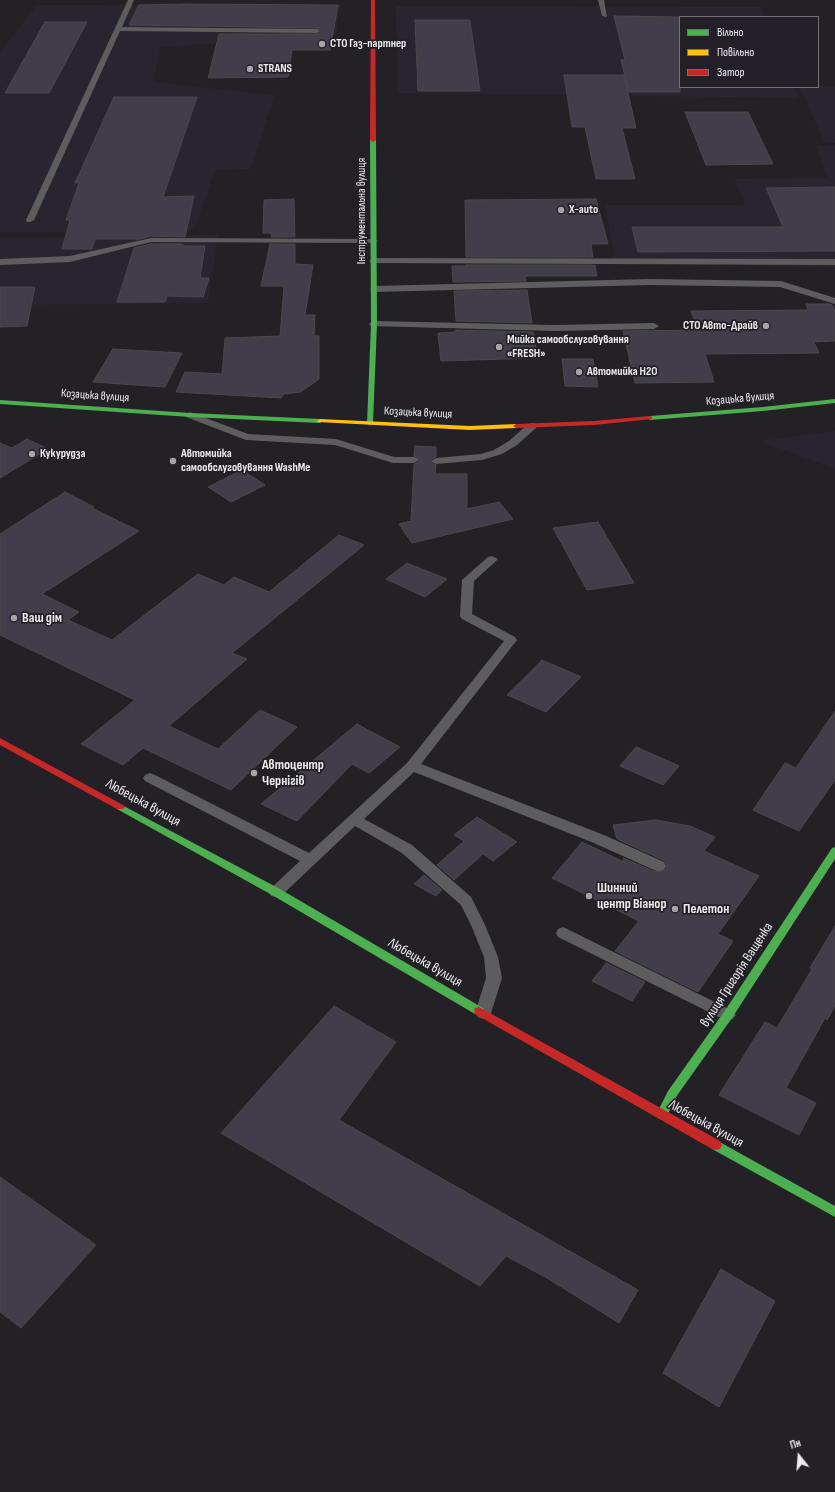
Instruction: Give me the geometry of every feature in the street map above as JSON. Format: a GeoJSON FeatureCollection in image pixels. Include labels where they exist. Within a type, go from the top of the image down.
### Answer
{"type":"FeatureCollection","features":[{"type":"Feature","properties":{"kind":"street","name":"Інструментальна вулиця"},"geometry":{"type":"LineString","coordinates":[[370,423],[374,324],[374,0]]}},
{"type":"Feature","properties":{"kind":"street","name":"Козацька вулиця"},"geometry":{"type":"LineString","coordinates":[[0,402],[190,415],[470,428],[594,423],[835,402]]}},
{"type":"Feature","properties":{"kind":"street","name":"Любецька вулиця"},"geometry":{"type":"LineString","coordinates":[[0,741],[276,892],[483,1013],[835,1212]]}},
{"type":"Feature","properties":{"kind":"street","name":"вулиця Григорія Ващенка"},"geometry":{"type":"LineString","coordinates":[[662,1115],[672,1094],[728,1015],[835,851]]}},
{"type":"Feature","properties":{"kind":"lane"},"geometry":{"type":"LineString","coordinates":[[30,220],[131,0]]}},
{"type":"Feature","properties":{"kind":"lane"},"geometry":{"type":"LineString","coordinates":[[601,0],[605,16]]}},
{"type":"Feature","properties":{"kind":"lane"},"geometry":{"type":"LineString","coordinates":[[118,29],[317,31]]}},
{"type":"Feature","properties":{"kind":"lane"},"geometry":{"type":"LineString","coordinates":[[0,262],[70,259],[151,240],[374,241]]}},
{"type":"Feature","properties":{"kind":"lane"},"geometry":{"type":"LineString","coordinates":[[374,261],[835,262]]}},
{"type":"Feature","properties":{"kind":"lane"},"geometry":{"type":"LineString","coordinates":[[374,289],[650,282],[781,284],[835,301]]}},
{"type":"Feature","properties":{"kind":"lane"},"geometry":{"type":"LineString","coordinates":[[374,324],[555,328],[654,326]]}},
{"type":"Feature","properties":{"kind":"lane"},"geometry":{"type":"LineString","coordinates":[[190,415],[246,437],[336,442],[392,460],[414,460]]}},
{"type":"Feature","properties":{"kind":"lane"},"geometry":{"type":"LineString","coordinates":[[436,461],[482,457],[498,452],[513,443],[532,426]]}},
{"type":"Feature","properties":{"kind":"lane"},"geometry":{"type":"LineString","coordinates":[[276,892],[412,766],[511,640],[466,616],[468,580],[492,559]]}},
{"type":"Feature","properties":{"kind":"lane"},"geometry":{"type":"LineString","coordinates":[[412,766],[599,839],[659,866]]}},
{"type":"Feature","properties":{"kind":"lane"},"geometry":{"type":"LineString","coordinates":[[150,778],[310,860]]}},
{"type":"Feature","properties":{"kind":"lane"},"geometry":{"type":"LineString","coordinates":[[355,820],[407,849],[466,901],[491,957],[494,978],[483,1013]]}},
{"type":"Feature","properties":{"kind":"lane"},"geometry":{"type":"LineString","coordinates":[[563,933],[728,1015]]}},
{"type":"Feature","properties":{"kind":"shaded area"},"geometry":{"type":"Polygon","coordinates":[[[341,4],[336,35],[161,47],[153,82],[274,95],[251,169],[215,170],[194,230],[0,233],[0,52],[37,5],[341,4]]]}},
{"type":"Feature","properties":{"kind":"shaded area"},"geometry":{"type":"Polygon","coordinates":[[[396,6],[761,7],[765,16],[679,16],[679,88],[794,88],[798,98],[397,93],[396,6]]]}},
{"type":"Feature","properties":{"kind":"shaded area"},"geometry":{"type":"Polygon","coordinates":[[[835,86],[835,143],[825,143],[799,88],[835,86]]]}},
{"type":"Feature","properties":{"kind":"shaded area"},"geometry":{"type":"Polygon","coordinates":[[[816,146],[835,146],[835,268],[615,261],[605,205],[745,205],[735,179],[827,178],[816,146]]]}},
{"type":"Feature","properties":{"kind":"shaded area"},"geometry":{"type":"Polygon","coordinates":[[[218,235],[208,303],[0,305],[0,238],[218,235]]]}},
{"type":"Feature","properties":{"kind":"shaded area"},"geometry":{"type":"Polygon","coordinates":[[[835,431],[835,469],[760,441],[835,431]]]}},
{"type":"Feature","properties":{"kind":"building"},"geometry":{"type":"Polygon","coordinates":[[[139,5],[338,5],[330,50],[292,50],[288,77],[208,78],[219,34],[317,34],[321,31],[317,28],[129,25],[139,5]]]}},
{"type":"Feature","properties":{"kind":"building"},"geometry":{"type":"Polygon","coordinates":[[[614,16],[679,17],[680,92],[629,92],[621,60],[625,60],[614,16]]]}},
{"type":"Feature","properties":{"kind":"building"},"geometry":{"type":"Polygon","coordinates":[[[415,20],[470,20],[480,91],[418,91],[415,20]]]}},
{"type":"Feature","properties":{"kind":"building"},"geometry":{"type":"Polygon","coordinates":[[[45,22],[87,22],[49,93],[5,93],[45,22]]]}},
{"type":"Feature","properties":{"kind":"building"},"geometry":{"type":"Polygon","coordinates":[[[564,75],[624,75],[636,128],[622,128],[635,179],[596,179],[585,127],[572,127],[564,75]]]}},
{"type":"Feature","properties":{"kind":"building"},"geometry":{"type":"Polygon","coordinates":[[[114,97],[197,97],[163,197],[194,196],[185,237],[151,236],[136,240],[137,239],[95,239],[92,249],[62,249],[70,220],[66,220],[79,183],[75,183],[114,97]]]}},
{"type":"Feature","properties":{"kind":"building"},"geometry":{"type":"Polygon","coordinates":[[[685,112],[748,112],[773,164],[706,165],[685,112]]]}},
{"type":"Feature","properties":{"kind":"building"},"geometry":{"type":"Polygon","coordinates":[[[835,187],[835,251],[638,252],[632,227],[783,227],[766,188],[835,187]]]}},
{"type":"Feature","properties":{"kind":"building"},"geometry":{"type":"Polygon","coordinates":[[[294,199],[295,237],[271,237],[272,233],[263,233],[264,200],[294,199]]]}},
{"type":"Feature","properties":{"kind":"building"},"geometry":{"type":"Polygon","coordinates":[[[596,199],[608,244],[591,244],[593,257],[466,257],[465,200],[596,199]]]}},
{"type":"Feature","properties":{"kind":"building"},"geometry":{"type":"Polygon","coordinates":[[[151,244],[205,246],[200,278],[209,278],[203,297],[167,296],[165,302],[117,302],[134,248],[151,244]]]}},
{"type":"Feature","properties":{"kind":"building"},"geometry":{"type":"Polygon","coordinates":[[[270,244],[295,244],[295,264],[313,265],[305,315],[315,315],[314,336],[319,336],[319,379],[301,392],[284,394],[281,398],[176,392],[185,372],[222,374],[225,338],[280,336],[284,286],[261,286],[270,244]]]}},
{"type":"Feature","properties":{"kind":"building"},"geometry":{"type":"Polygon","coordinates":[[[595,265],[597,276],[525,276],[526,281],[453,282],[452,266],[595,265]]]}},
{"type":"Feature","properties":{"kind":"building"},"geometry":{"type":"Polygon","coordinates":[[[0,287],[35,287],[27,326],[0,327],[0,287]]]}},
{"type":"Feature","properties":{"kind":"building"},"geometry":{"type":"Polygon","coordinates":[[[527,290],[532,323],[456,321],[454,291],[527,290]]]}},
{"type":"Feature","properties":{"kind":"building"},"geometry":{"type":"Polygon","coordinates":[[[806,304],[829,304],[832,305],[835,311],[835,341],[814,342],[819,353],[705,354],[714,382],[635,383],[623,331],[698,330],[691,311],[808,310],[806,304]]]}},
{"type":"Feature","properties":{"kind":"building","name":"Мийка самообслуговування «FRESH»"},"geometry":{"type":"Polygon","coordinates":[[[456,330],[533,332],[538,358],[441,361],[438,333],[456,332],[456,330]]]}},
{"type":"Feature","properties":{"kind":"building"},"geometry":{"type":"Polygon","coordinates":[[[113,349],[182,353],[165,387],[93,382],[113,349]]]}},
{"type":"Feature","properties":{"kind":"building","name":"Автомийка H2O"},"geometry":{"type":"Polygon","coordinates":[[[562,359],[593,359],[598,387],[565,386],[562,359]]]}},
{"type":"Feature","properties":{"kind":"building"},"geometry":{"type":"Polygon","coordinates":[[[27,439],[48,449],[0,478],[0,443],[12,448],[27,439]]]}},
{"type":"Feature","properties":{"kind":"building"},"geometry":{"type":"Polygon","coordinates":[[[415,446],[436,447],[436,457],[430,460],[436,465],[435,474],[467,474],[467,509],[499,502],[513,519],[412,543],[399,524],[411,521],[414,464],[420,461],[414,456],[415,446]]]}},
{"type":"Feature","properties":{"kind":"building"},"geometry":{"type":"Polygon","coordinates":[[[242,470],[265,485],[231,502],[208,487],[242,470]]]}},
{"type":"Feature","properties":{"kind":"building"},"geometry":{"type":"Polygon","coordinates":[[[65,492],[94,507],[92,508],[139,531],[42,594],[79,612],[68,620],[112,640],[198,574],[224,585],[234,577],[269,592],[339,535],[364,545],[232,653],[247,659],[169,726],[218,749],[260,710],[297,727],[231,790],[143,748],[123,765],[81,744],[135,700],[0,635],[0,534],[65,492]]]}},
{"type":"Feature","properties":{"kind":"building"},"geometry":{"type":"Polygon","coordinates":[[[598,522],[634,583],[587,590],[553,528],[598,522]]]}},
{"type":"Feature","properties":{"kind":"building"},"geometry":{"type":"Polygon","coordinates":[[[407,563],[447,579],[425,597],[386,579],[407,563]]]}},
{"type":"Feature","properties":{"kind":"building"},"geometry":{"type":"Polygon","coordinates":[[[542,660],[581,677],[546,712],[507,695],[542,660]]]}},
{"type":"Feature","properties":{"kind":"building"},"geometry":{"type":"Polygon","coordinates":[[[835,711],[835,780],[799,831],[753,810],[785,763],[796,768],[835,711]]]}},
{"type":"Feature","properties":{"kind":"building"},"geometry":{"type":"Polygon","coordinates":[[[357,724],[400,747],[369,773],[352,764],[297,821],[261,804],[357,724]]]}},
{"type":"Feature","properties":{"kind":"building"},"geometry":{"type":"Polygon","coordinates":[[[636,747],[679,766],[663,785],[620,766],[636,747]]]}},
{"type":"Feature","properties":{"kind":"building"},"geometry":{"type":"Polygon","coordinates":[[[477,817],[517,842],[493,861],[483,854],[454,880],[437,865],[464,841],[454,835],[477,817]]]}},
{"type":"Feature","properties":{"kind":"building","name":"Пелетон"},"geometry":{"type":"Polygon","coordinates":[[[656,820],[690,826],[715,837],[704,851],[759,876],[718,934],[733,941],[698,992],[615,951],[639,921],[552,878],[582,842],[624,862],[623,858],[653,871],[664,871],[667,867],[665,861],[617,839],[613,825],[656,820]]]}},
{"type":"Feature","properties":{"kind":"building"},"geometry":{"type":"Polygon","coordinates":[[[424,875],[442,890],[436,896],[414,884],[424,875]]]}},
{"type":"Feature","properties":{"kind":"building"},"geometry":{"type":"Polygon","coordinates":[[[835,926],[835,1006],[827,1020],[825,1018],[786,1088],[816,1103],[799,1135],[719,1095],[765,1022],[777,1028],[812,969],[810,968],[835,926]]]}},
{"type":"Feature","properties":{"kind":"building"},"geometry":{"type":"Polygon","coordinates":[[[606,963],[645,982],[632,1001],[592,981],[606,963]]]}},
{"type":"Feature","properties":{"kind":"building"},"geometry":{"type":"Polygon","coordinates":[[[334,1006],[396,1042],[339,1120],[638,1290],[619,1323],[547,1278],[506,1256],[480,1286],[221,1133],[334,1006]]]}},
{"type":"Feature","properties":{"kind":"building"},"geometry":{"type":"Polygon","coordinates":[[[0,1177],[96,1245],[21,1328],[0,1312],[0,1177]]]}},
{"type":"Feature","properties":{"kind":"building"},"geometry":{"type":"Polygon","coordinates":[[[721,1269],[775,1301],[719,1407],[663,1373],[721,1269]]]}},
{"type":"Feature","properties":{"kind":"traffic: fast"},"geometry":{"type":"LineString","coordinates":[[370,423],[374,324],[373,140]]}},
{"type":"Feature","properties":{"kind":"traffic: fast"},"geometry":{"type":"LineString","coordinates":[[650,418],[763,409],[835,401]]}},
{"type":"Feature","properties":{"kind":"traffic: fast"},"geometry":{"type":"LineString","coordinates":[[0,402],[190,415],[320,421]]}},
{"type":"Feature","properties":{"kind":"traffic: fast"},"geometry":{"type":"LineString","coordinates":[[120,807],[276,892],[479,1011]]}},
{"type":"Feature","properties":{"kind":"traffic: fast"},"geometry":{"type":"LineString","coordinates":[[662,1115],[672,1094],[728,1015],[835,851]]}},
{"type":"Feature","properties":{"kind":"traffic: fast"},"geometry":{"type":"LineString","coordinates":[[716,1145],[835,1212]]}},
{"type":"Feature","properties":{"kind":"traffic: slow"},"geometry":{"type":"LineString","coordinates":[[320,421],[470,428],[516,426]]}},
{"type":"Feature","properties":{"kind":"traffic: jam"},"geometry":{"type":"LineString","coordinates":[[373,0],[373,140]]}},
{"type":"Feature","properties":{"kind":"traffic: jam"},"geometry":{"type":"LineString","coordinates":[[516,426],[594,423],[650,418]]}},
{"type":"Feature","properties":{"kind":"traffic: jam"},"geometry":{"type":"LineString","coordinates":[[0,741],[120,807]]}},
{"type":"Feature","properties":{"kind":"traffic: jam"},"geometry":{"type":"LineString","coordinates":[[479,1011],[716,1145]]}},
{"type":"Feature","properties":{"kind":"place","name":"СТО Газ-партнер"},"geometry":{"type":"Point","coordinates":[322,44]}},
{"type":"Feature","properties":{"kind":"place","name":"STRANS"},"geometry":{"type":"Point","coordinates":[250,69]}},
{"type":"Feature","properties":{"kind":"place","name":"X-auto"},"geometry":{"type":"Point","coordinates":[561,210]}},
{"type":"Feature","properties":{"kind":"place","name":"СТО Авто-Драйв"},"geometry":{"type":"Point","coordinates":[766,326]}},
{"type":"Feature","properties":{"kind":"place","name":"Мийка самообслуговування «FRESH»"},"geometry":{"type":"Point","coordinates":[499,347]}},
{"type":"Feature","properties":{"kind":"place","name":"Автомийка H2O"},"geometry":{"type":"Point","coordinates":[579,372]}},
{"type":"Feature","properties":{"kind":"place","name":"Кукурудза"},"geometry":{"type":"Point","coordinates":[32,454]}},
{"type":"Feature","properties":{"kind":"place","name":"Автомийка самообслуговування WashMe"},"geometry":{"type":"Point","coordinates":[173,461]}},
{"type":"Feature","properties":{"kind":"place","name":"Ваш дім"},"geometry":{"type":"Point","coordinates":[14,618]}},
{"type":"Feature","properties":{"kind":"place","name":"Автоцентр Чернігів"},"geometry":{"type":"Point","coordinates":[254,773]}},
{"type":"Feature","properties":{"kind":"place","name":"Шинний центр Віанор"},"geometry":{"type":"Point","coordinates":[589,896]}},
{"type":"Feature","properties":{"kind":"place","name":"Пелетон"},"geometry":{"type":"Point","coordinates":[675,909]}}]}
